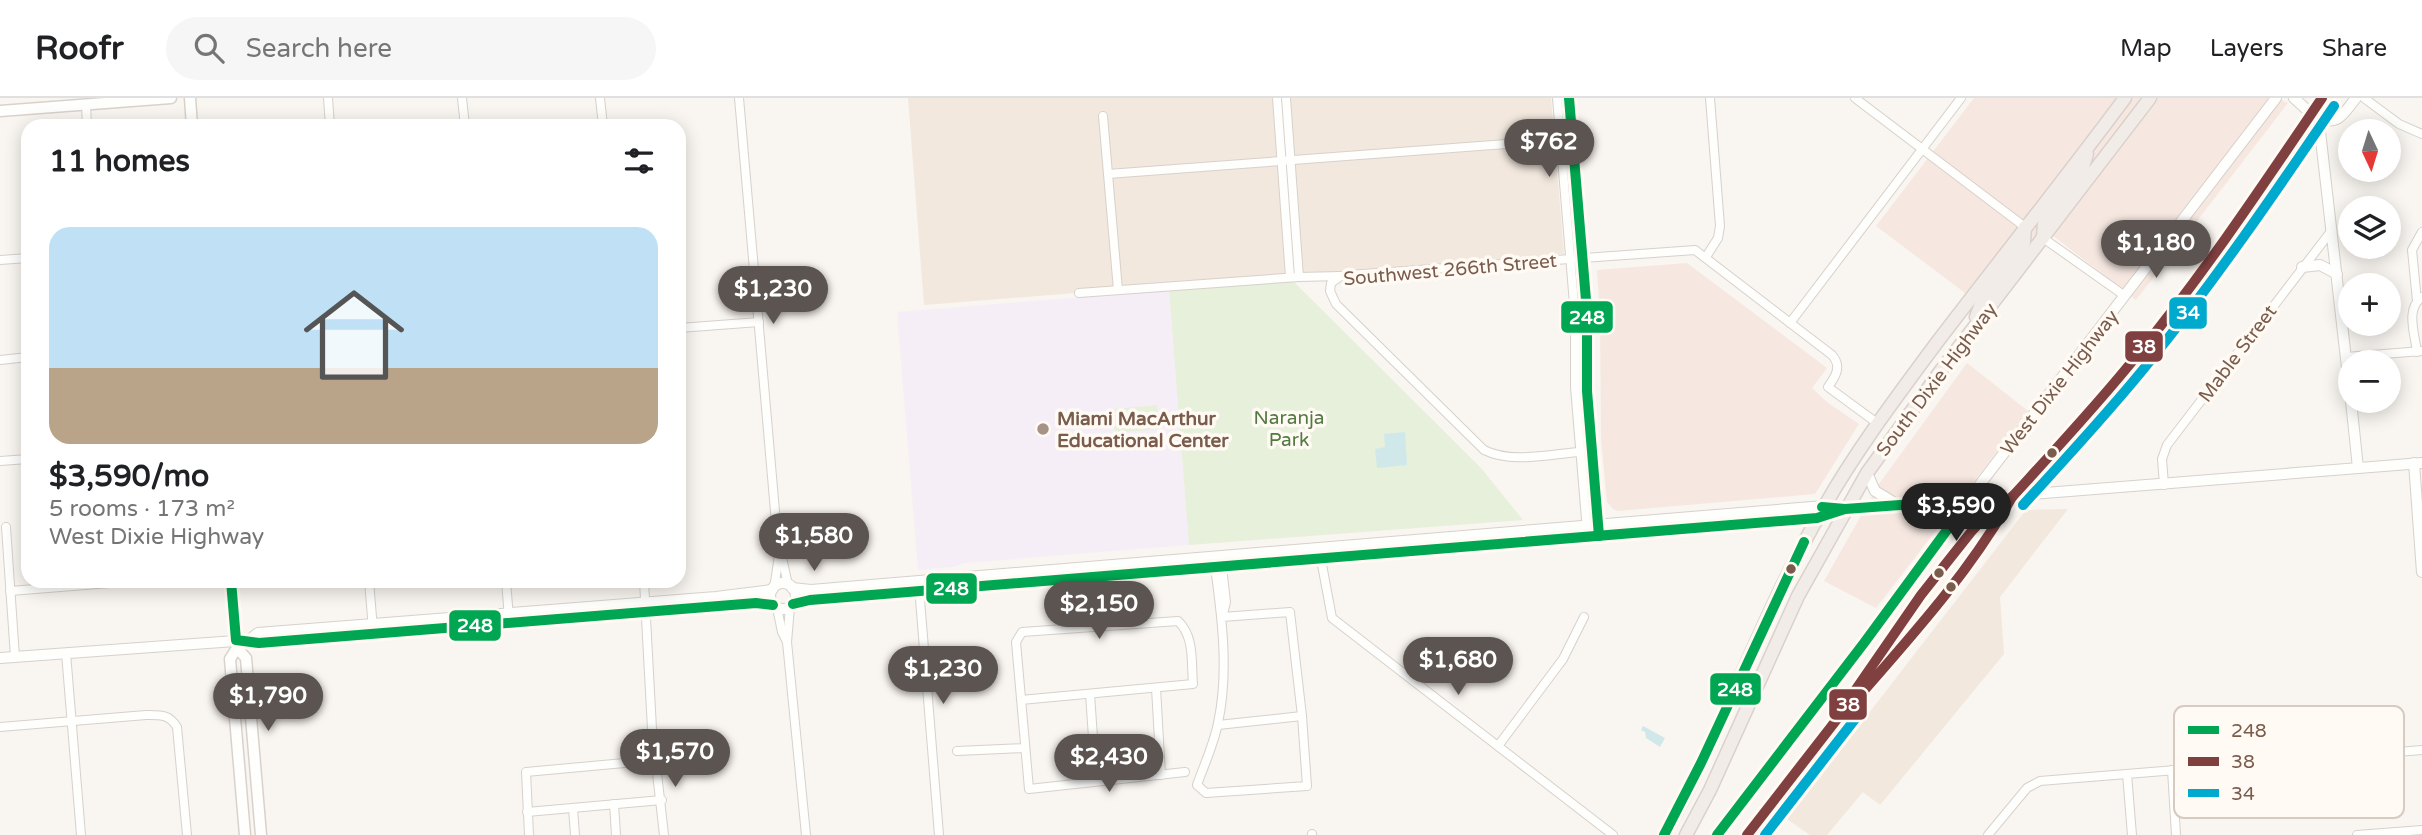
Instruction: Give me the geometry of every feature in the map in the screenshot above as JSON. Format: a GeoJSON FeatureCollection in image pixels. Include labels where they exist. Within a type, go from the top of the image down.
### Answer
{"type":"FeatureCollection","features":[{"type":"Feature","properties":{"kind":"highway","name":"South Dixie Highway"},"geometry":{"type":"LineString","coordinates":[[1664,835],[1701,762],[1781,588],[1821,512],[1877,424],[2125,98]]}},
{"type":"Feature","properties":{"kind":"highway","name":"South Dixie Highway"},"geometry":{"type":"LineString","coordinates":[[1686,835],[1710,790],[1779,635],[1845,509],[1867,473],[1970,332],[2150,98]]}},
{"type":"Feature","properties":{"kind":"highway"},"geometry":{"type":"LineString","coordinates":[[2043,238],[2044,222],[2082,170],[2091,144]]}},
{"type":"Feature","properties":{"kind":"highway"},"geometry":{"type":"LineString","coordinates":[[1970,332],[1982,301],[2020,250],[2024,242],[2025,227]]}},
{"type":"Feature","properties":{"kind":"main road"},"geometry":{"type":"LineString","coordinates":[[0,111],[171,98]]}},
{"type":"Feature","properties":{"kind":"main road"},"geometry":{"type":"LineString","coordinates":[[190,98],[192,119]]}},
{"type":"Feature","properties":{"kind":"main road"},"geometry":{"type":"LineString","coordinates":[[232,588],[236,644],[230,659],[244,835]]}},
{"type":"Feature","properties":{"kind":"main road"},"geometry":{"type":"LineString","coordinates":[[236,644],[246,657],[261,835]]}},
{"type":"Feature","properties":{"kind":"street"},"geometry":{"type":"LineString","coordinates":[[328,98],[330,119]]}},
{"type":"Feature","properties":{"kind":"street"},"geometry":{"type":"LineString","coordinates":[[462,98],[464,119]]}},
{"type":"Feature","properties":{"kind":"street"},"geometry":{"type":"LineString","coordinates":[[600,98],[602,119]]}},
{"type":"Feature","properties":{"kind":"street"},"geometry":{"type":"LineString","coordinates":[[739,98],[779,556],[770,598],[787,642]]}},
{"type":"Feature","properties":{"kind":"street"},"geometry":{"type":"LineString","coordinates":[[1277,98],[1286,159]]}},
{"type":"Feature","properties":{"kind":"street"},"geometry":{"type":"LineString","coordinates":[[1286,98],[1286,159],[1294,277]]}},
{"type":"Feature","properties":{"kind":"street"},"geometry":{"type":"LineString","coordinates":[[1557,98],[1575,316],[1575,387],[1587,531]]}},
{"type":"Feature","properties":{"kind":"street"},"geometry":{"type":"LineString","coordinates":[[1569,98],[1587,312],[1587,391],[1599,536]]}},
{"type":"Feature","properties":{"kind":"street"},"geometry":{"type":"LineString","coordinates":[[1706,257],[1718,238],[1720,226],[1710,98]]}},
{"type":"Feature","properties":{"kind":"street"},"geometry":{"type":"LineString","coordinates":[[1856,98],[2025,227]]}},
{"type":"Feature","properties":{"kind":"street"},"geometry":{"type":"LineString","coordinates":[[1790,323],[1961,98]]}},
{"type":"Feature","properties":{"kind":"street","name":"West Dixie Highway"},"geometry":{"type":"LineString","coordinates":[[1717,835],[2276,98]]}},
{"type":"Feature","properties":{"kind":"street"},"geometry":{"type":"LineString","coordinates":[[2294,98],[2317,119],[2330,122],[2337,120],[2356,98]]}},
{"type":"Feature","properties":{"kind":"street"},"geometry":{"type":"LineString","coordinates":[[2364,98],[2399,124],[2422,134]]}},
{"type":"Feature","properties":{"kind":"street"},"geometry":{"type":"LineString","coordinates":[[86,104],[87,119]]}},
{"type":"Feature","properties":{"kind":"street"},"geometry":{"type":"LineString","coordinates":[[1103,116],[1118,290]]}},
{"type":"Feature","properties":{"kind":"street"},"geometry":{"type":"LineString","coordinates":[[2317,119],[2345,350]]}},
{"type":"Feature","properties":{"kind":"street"},"geometry":{"type":"LineString","coordinates":[[1108,174],[1573,139]]}},
{"type":"Feature","properties":{"kind":"street","name":"Mable Street"},"geometry":{"type":"LineString","coordinates":[[2164,485],[2161,462],[2165,448],[2332,230]]}},
{"type":"Feature","properties":{"kind":"street"},"geometry":{"type":"LineString","coordinates":[[2401,354],[2420,353],[2412,313],[2419,299],[2412,250],[2422,232]]}},
{"type":"Feature","properties":{"kind":"street"},"geometry":{"type":"LineString","coordinates":[[2043,238],[2125,296]]}},
{"type":"Feature","properties":{"kind":"street","name":"Southwest 266th Street"},"geometry":{"type":"LineString","coordinates":[[1580,452],[1512,457],[1491,454],[1477,444],[1336,304],[1330,295],[1331,283],[1341,276],[1695,250],[1836,360],[1836,376],[1828,387],[1877,424]]}},
{"type":"Feature","properties":{"kind":"street"},"geometry":{"type":"LineString","coordinates":[[0,260],[21,258]]}},
{"type":"Feature","properties":{"kind":"street"},"geometry":{"type":"LineString","coordinates":[[2302,267],[2320,265],[2337,274]]}},
{"type":"Feature","properties":{"kind":"street"},"geometry":{"type":"LineString","coordinates":[[1079,293],[1341,276]]}},
{"type":"Feature","properties":{"kind":"street"},"geometry":{"type":"LineString","coordinates":[[686,327],[759,322]]}},
{"type":"Feature","properties":{"kind":"street"},"geometry":{"type":"LineString","coordinates":[[0,360],[21,358]]}},
{"type":"Feature","properties":{"kind":"street"},"geometry":{"type":"LineString","coordinates":[[2352,413],[2358,468]]}},
{"type":"Feature","properties":{"kind":"street"},"geometry":{"type":"LineString","coordinates":[[0,461],[21,460]]}},
{"type":"Feature","properties":{"kind":"street"},"geometry":{"type":"LineString","coordinates":[[1587,531],[1599,536],[1845,509],[2418,463],[2422,572]]}},
{"type":"Feature","properties":{"kind":"street"},"geometry":{"type":"LineString","coordinates":[[1867,473],[1875,491],[1898,505]]}},
{"type":"Feature","properties":{"kind":"street"},"geometry":{"type":"LineString","coordinates":[[0,658],[236,644],[249,640],[259,643],[373,629],[645,608],[756,603],[783,609],[810,600],[919,586],[1587,531],[1598,525],[1821,512]]}},
{"type":"Feature","properties":{"kind":"street"},"geometry":{"type":"LineString","coordinates":[[6,527],[15,657]]}},
{"type":"Feature","properties":{"kind":"street"},"geometry":{"type":"LineString","coordinates":[[645,608],[756,594],[773,589],[779,584],[809,591],[1091,577],[1218,567],[1320,553]]}},
{"type":"Feature","properties":{"kind":"street"},"geometry":{"type":"LineString","coordinates":[[1320,553],[1332,618],[1613,835]]}},
{"type":"Feature","properties":{"kind":"street"},"geometry":{"type":"LineString","coordinates":[[779,556],[796,597],[792,605],[787,642],[806,835]]}},
{"type":"Feature","properties":{"kind":"street"},"geometry":{"type":"LineString","coordinates":[[1218,567],[1223,685],[1218,725],[1197,785],[1206,793],[1307,786],[1290,612],[1222,617]]}},
{"type":"Feature","properties":{"kind":"street"},"geometry":{"type":"LineString","coordinates":[[1091,577],[1099,600],[1100,616],[1094,626]]}},
{"type":"Feature","properties":{"kind":"street"},"geometry":{"type":"LineString","coordinates":[[1091,577],[1088,601],[1089,617],[1094,626]]}},
{"type":"Feature","properties":{"kind":"street"},"geometry":{"type":"LineString","coordinates":[[919,586],[939,835]]}},
{"type":"Feature","properties":{"kind":"street"},"geometry":{"type":"LineString","coordinates":[[10,591],[46,588]]}},
{"type":"Feature","properties":{"kind":"street"},"geometry":{"type":"LineString","coordinates":[[370,588],[373,629]]}},
{"type":"Feature","properties":{"kind":"street"},"geometry":{"type":"LineString","coordinates":[[507,588],[510,619]]}},
{"type":"Feature","properties":{"kind":"street"},"geometry":{"type":"LineString","coordinates":[[644,588],[652,729],[664,835]]}},
{"type":"Feature","properties":{"kind":"street"},"geometry":{"type":"LineString","coordinates":[[1088,601],[1099,600]]}},
{"type":"Feature","properties":{"kind":"street"},"geometry":{"type":"LineString","coordinates":[[1497,746],[1563,659],[1584,617]]}},
{"type":"Feature","properties":{"kind":"street"},"geometry":{"type":"LineString","coordinates":[[1021,701],[1193,684],[1189,637],[1186,628],[1178,621],[1022,632],[1016,642],[1021,701],[1025,748],[1029,789],[1185,772]]}},
{"type":"Feature","properties":{"kind":"street"},"geometry":{"type":"LineString","coordinates":[[66,653],[81,835]]}},
{"type":"Feature","properties":{"kind":"street"},"geometry":{"type":"LineString","coordinates":[[1156,688],[1161,775]]}},
{"type":"Feature","properties":{"kind":"street"},"geometry":{"type":"LineString","coordinates":[[1090,694],[1096,781]]}},
{"type":"Feature","properties":{"kind":"street"},"geometry":{"type":"LineString","coordinates":[[0,727],[146,715],[164,715],[171,718],[177,727],[187,835]]}},
{"type":"Feature","properties":{"kind":"street"},"geometry":{"type":"LineString","coordinates":[[1218,725],[1302,716]]}},
{"type":"Feature","properties":{"kind":"street"},"geometry":{"type":"LineString","coordinates":[[957,751],[1025,748]]}},
{"type":"Feature","properties":{"kind":"street"},"geometry":{"type":"LineString","coordinates":[[2404,751],[2422,750]]}},
{"type":"Feature","properties":{"kind":"street"},"geometry":{"type":"LineString","coordinates":[[529,835],[526,772],[657,760]]}},
{"type":"Feature","properties":{"kind":"street"},"geometry":{"type":"LineString","coordinates":[[1988,835],[2035,782],[2172,770],[2174,802]]}},
{"type":"Feature","properties":{"kind":"street"},"geometry":{"type":"LineString","coordinates":[[2127,774],[2132,835]]}},
{"type":"Feature","properties":{"kind":"street"},"geometry":{"type":"LineString","coordinates":[[527,812],[662,800]]}},
{"type":"Feature","properties":{"kind":"street"},"geometry":{"type":"LineString","coordinates":[[614,804],[617,835]]}},
{"type":"Feature","properties":{"kind":"street"},"geometry":{"type":"LineString","coordinates":[[573,808],[575,835]]}},
{"type":"Feature","properties":{"kind":"street"},"geometry":{"type":"LineString","coordinates":[[2357,835],[2422,830]]}},
{"type":"Feature","properties":{"kind":"shaded area"},"geometry":{"type":"Polygon","coordinates":[[[908,98],[1551,98],[1564,254],[924,305],[908,98]]]}},
{"type":"Feature","properties":{"kind":"shaded area"},"geometry":{"type":"Polygon","coordinates":[[[1974,98],[2276,98],[2288,103],[2136,300],[2052,235],[1993,314],[1876,226],[1974,98]]]}},
{"type":"Feature","properties":{"kind":"shaded area"},"geometry":{"type":"Polygon","coordinates":[[[1687,263],[1827,368],[1812,388],[1859,424],[1815,494],[1618,511],[1607,502],[1601,439],[1597,270],[1687,263]]]}},
{"type":"Feature","properties":{"kind":"shaded area","name":"Miami MacArthur Educational Center"},"geometry":{"type":"Polygon","coordinates":[[[1169,290],[1189,545],[964,563],[953,567],[918,570],[897,312],[1169,290]]]}},
{"type":"Feature","properties":{"kind":"shaded area"},"geometry":{"type":"Polygon","coordinates":[[[1967,363],[2028,411],[1876,608],[1824,581],[1879,484],[1967,363]]]}},
{"type":"Feature","properties":{"kind":"shaded area"},"geometry":{"type":"Polygon","coordinates":[[[2068,509],[2000,597],[2004,654],[1880,805],[1863,792],[1827,835],[1810,835],[1787,819],[2026,510],[2068,509]]]}},
{"type":"Feature","properties":{"kind":"green space","name":"Naranja Park"},"geometry":{"type":"Polygon","coordinates":[[[1292,280],[1481,468],[1523,520],[1189,545],[1169,290],[1292,280]]]}},
{"type":"Feature","properties":{"kind":"green space"},"geometry":{"type":"Polygon","coordinates":[[[1157,405],[1159,429],[1115,433],[1112,409],[1157,405]]]}},
{"type":"Feature","properties":{"kind":"water"},"geometry":{"type":"Polygon","coordinates":[[[1405,432],[1407,465],[1377,468],[1375,449],[1385,447],[1384,434],[1405,432]]]}},
{"type":"Feature","properties":{"kind":"water"},"geometry":{"type":"Polygon","coordinates":[[[1643,726],[1665,738],[1660,747],[1646,738],[1645,732],[1641,730],[1643,726]]]}},
{"type":"Feature","properties":{"kind":"transit line","name":"248"},"geometry":{"type":"LineString","coordinates":[[1569,98],[1587,312],[1587,391],[1599,536]]}},
{"type":"Feature","properties":{"kind":"transit line","name":"38"},"geometry":{"type":"LineString","coordinates":[[2012,497],[2077,426],[2163,322],[2233,228],[2322,98]]}},
{"type":"Feature","properties":{"kind":"transit line","name":"34"},"geometry":{"type":"LineString","coordinates":[[2023,505],[2088,434],[2174,330],[2245,235],[2334,106]]}},
{"type":"Feature","properties":{"kind":"transit line","name":"38"},"geometry":{"type":"LineString","coordinates":[[2012,497],[1979,550],[1941,600],[1860,695],[1848,705],[1854,692],[1921,595],[1991,510],[2012,497]]}},
{"type":"Feature","properties":{"kind":"transit line","name":"248"},"geometry":{"type":"LineString","coordinates":[[1822,507],[1845,509],[1969,500]]}},
{"type":"Feature","properties":{"kind":"transit line","name":"248"},"geometry":{"type":"LineString","coordinates":[[1717,835],[1969,500]]}},
{"type":"Feature","properties":{"kind":"transit line","name":"248"},"geometry":{"type":"LineString","coordinates":[[793,604],[810,600],[1817,518],[1845,509]]}},
{"type":"Feature","properties":{"kind":"transit line","name":"248"},"geometry":{"type":"LineString","coordinates":[[1664,835],[1701,763],[1804,542]]}},
{"type":"Feature","properties":{"kind":"transit line","name":"248"},"geometry":{"type":"LineString","coordinates":[[232,588],[236,640],[259,643],[756,603],[773,605]]}},
{"type":"Feature","properties":{"kind":"transit line","name":"38"},"geometry":{"type":"LineString","coordinates":[[1747,835],[1848,705]]}},
{"type":"Feature","properties":{"kind":"transit line","name":"34"},"geometry":{"type":"LineString","coordinates":[[1765,835],[1859,714]]}},
{"type":"Feature","properties":{"kind":"place","name":"Miami MacArthur Educational Center"},"geometry":{"type":"Point","coordinates":[1043,429]}}]}
